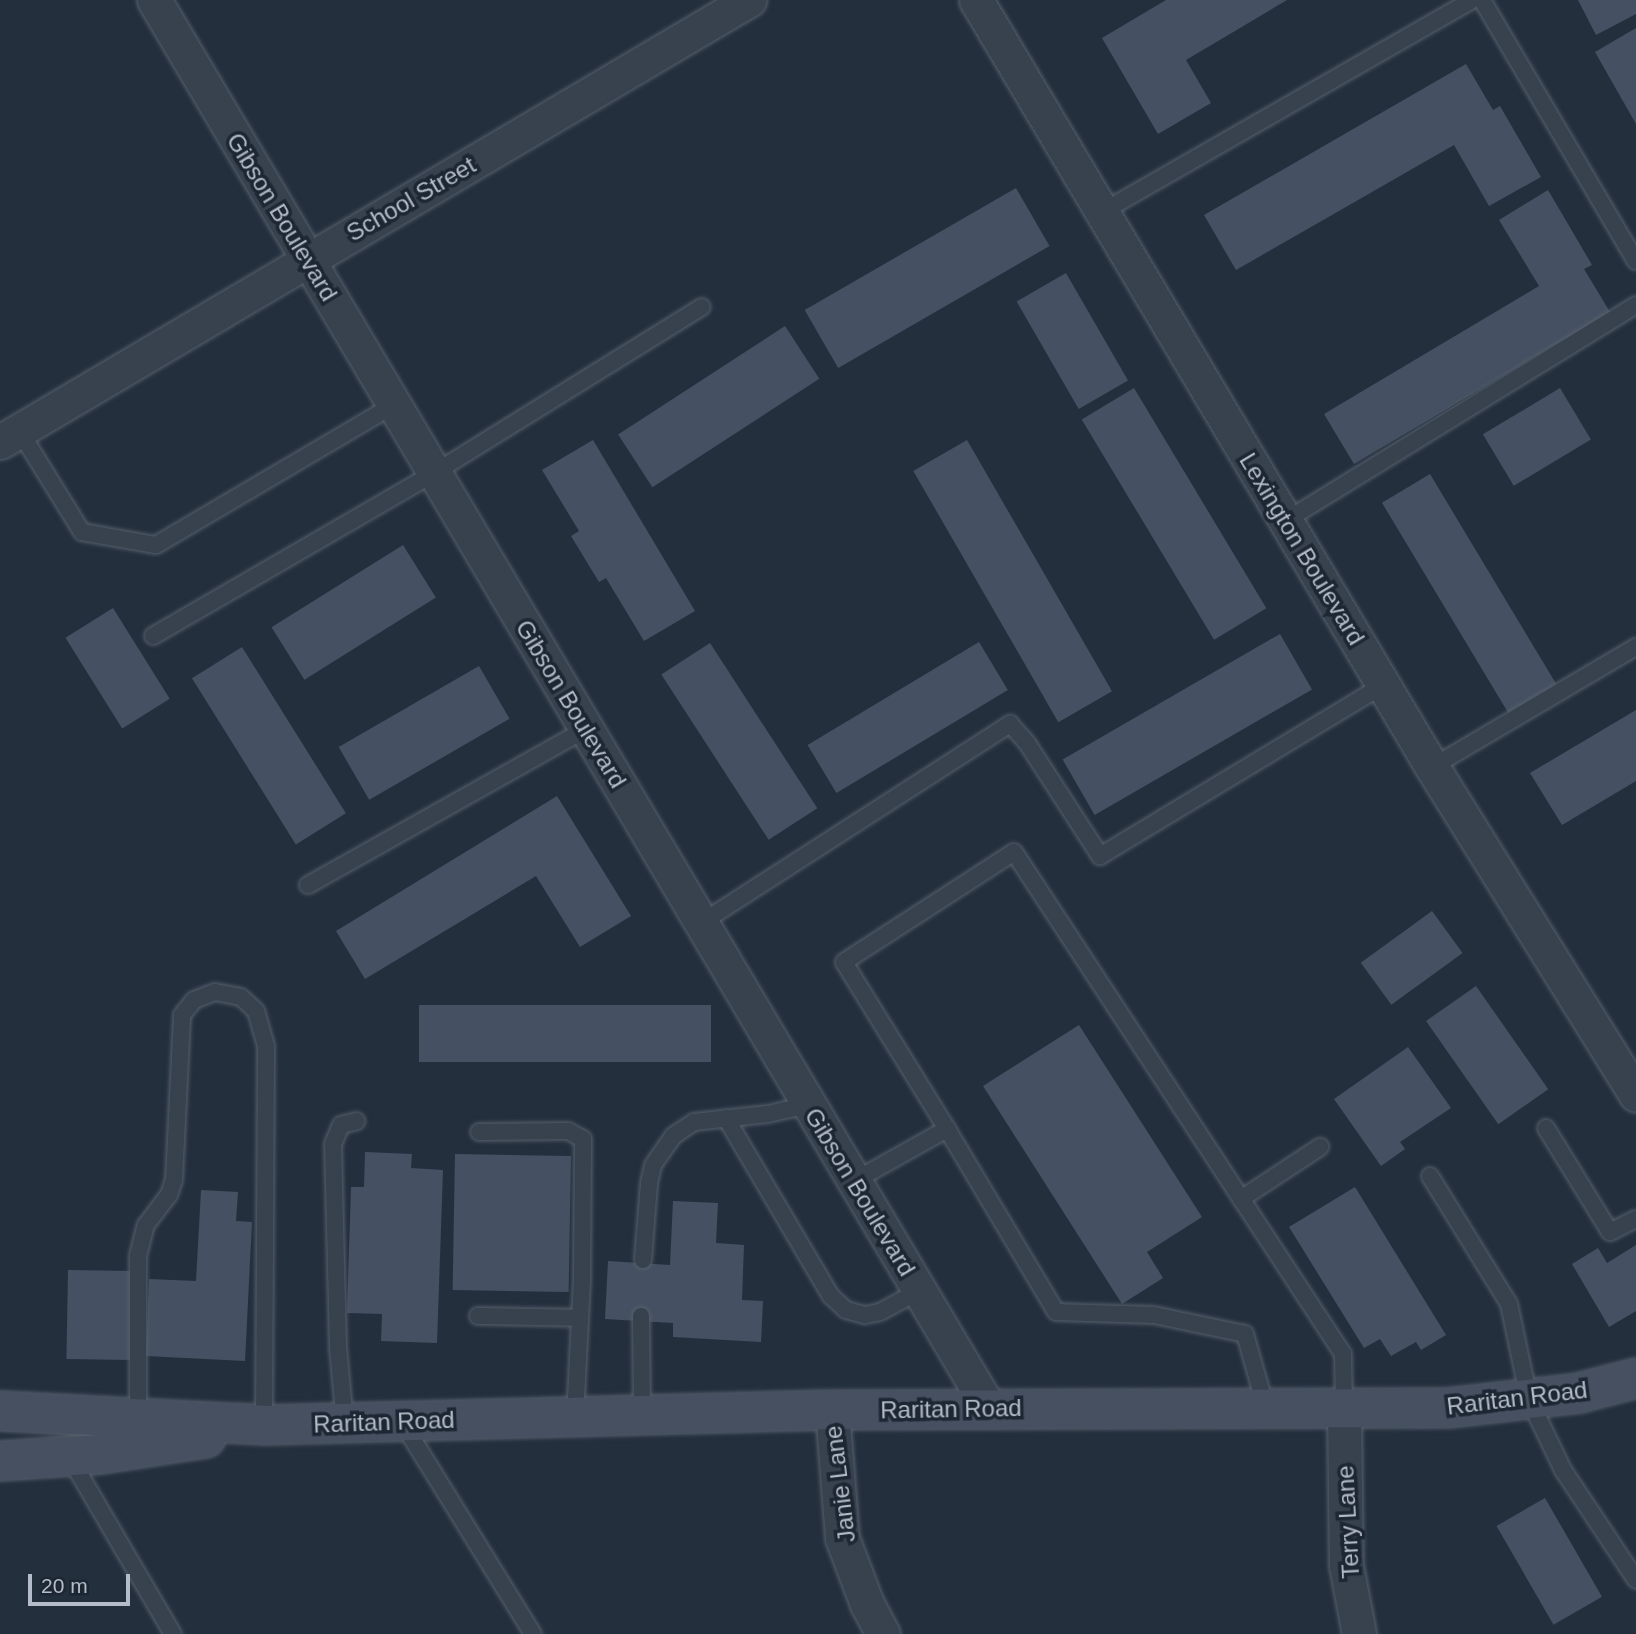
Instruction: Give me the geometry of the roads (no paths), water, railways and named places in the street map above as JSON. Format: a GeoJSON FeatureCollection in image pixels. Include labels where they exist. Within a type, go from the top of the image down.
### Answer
{"type":"FeatureCollection","features":[{"type":"Feature","properties":{"kind":"main road","name":"Raritan Road"},"geometry":{"type":"LineString","coordinates":[[0,1411],[264,1425],[832,1410],[1448,1408],[1579,1393],[1636,1378]]}},
{"type":"Feature","properties":{"kind":"main road","name":"Raritan Road"},"geometry":{"type":"LineString","coordinates":[[0,1461],[69,1457],[152,1447],[264,1425]]}},
{"type":"Feature","properties":{"kind":"street","name":"Gibson Boulevard"},"geometry":{"type":"LineString","coordinates":[[154,0],[989,1408]]}},
{"type":"Feature","properties":{"kind":"street","name":"School Street"},"geometry":{"type":"LineString","coordinates":[[10,436],[749,0]]}},
{"type":"Feature","properties":{"kind":"street","name":"Lexington Boulevard"},"geometry":{"type":"LineString","coordinates":[[976,0],[1432,767],[1636,1094]]}},
{"type":"Feature","properties":{"kind":"street","name":"Terry Lane"},"geometry":{"type":"LineString","coordinates":[[1344,1408],[1346,1565],[1359,1634]]}},
{"type":"Feature","properties":{"kind":"street","name":"Janie Lane"},"geometry":{"type":"LineString","coordinates":[[832,1410],[842,1538],[867,1604],[883,1634]]}},
{"type":"Feature","properties":{"kind":"lane"},"geometry":{"type":"LineString","coordinates":[[1102,212],[1472,0]]}},
{"type":"Feature","properties":{"kind":"lane"},"geometry":{"type":"LineString","coordinates":[[1482,0],[1636,261]]}},
{"type":"Feature","properties":{"kind":"lane"},"geometry":{"type":"LineString","coordinates":[[1285,521],[1636,305]]}},
{"type":"Feature","properties":{"kind":"lane"},"geometry":{"type":"LineString","coordinates":[[153,636],[434,473],[702,307]]}},
{"type":"Feature","properties":{"kind":"lane"},"geometry":{"type":"LineString","coordinates":[[10,436],[82,532],[156,545],[394,405]]}},
{"type":"Feature","properties":{"kind":"lane"},"geometry":{"type":"LineString","coordinates":[[1432,767],[1636,647]]}},
{"type":"Feature","properties":{"kind":"lane"},"geometry":{"type":"LineString","coordinates":[[701,923],[1010,724],[1027,743],[1100,856],[1383,685]]}},
{"type":"Feature","properties":{"kind":"lane"},"geometry":{"type":"LineString","coordinates":[[308,885],[586,729]]}},
{"type":"Feature","properties":{"kind":"lane"},"geometry":{"type":"LineString","coordinates":[[1266,1408],[1245,1334],[1154,1315],[1055,1311],[844,962],[1014,852],[1343,1354],[1344,1408]]}},
{"type":"Feature","properties":{"kind":"lane"},"geometry":{"type":"LineString","coordinates":[[138,1418],[138,1256],[146,1225],[169,1195],[174,1180],[182,1015],[194,1000],[215,992],[241,997],[256,1011],[266,1047],[264,1425]]}},
{"type":"Feature","properties":{"kind":"lane"},"geometry":{"type":"LineString","coordinates":[[643,1260],[653,1165],[673,1136],[694,1122],[768,1114],[808,1105]]}},
{"type":"Feature","properties":{"kind":"lane"},"geometry":{"type":"LineString","coordinates":[[726,1118],[817,1273],[838,1303],[846,1310],[865,1315],[880,1312],[919,1291]]}},
{"type":"Feature","properties":{"kind":"lane"},"geometry":{"type":"LineString","coordinates":[[345,1423],[338,1347],[333,1144],[341,1125],[357,1121]]}},
{"type":"Feature","properties":{"kind":"lane"},"geometry":{"type":"LineString","coordinates":[[1546,1128],[1610,1232],[1636,1219]]}},
{"type":"Feature","properties":{"kind":"lane"},"geometry":{"type":"LineString","coordinates":[[854,1181],[947,1129]]}},
{"type":"Feature","properties":{"kind":"lane"},"geometry":{"type":"LineString","coordinates":[[479,1132],[568,1131],[583,1139],[580,1318],[575,1417]]}},
{"type":"Feature","properties":{"kind":"lane"},"geometry":{"type":"LineString","coordinates":[[1241,1199],[1320,1147]]}},
{"type":"Feature","properties":{"kind":"lane"},"geometry":{"type":"LineString","coordinates":[[1430,1176],[1509,1304],[1528,1399],[1563,1470],[1636,1580]]}},
{"type":"Feature","properties":{"kind":"lane"},"geometry":{"type":"LineString","coordinates":[[478,1316],[580,1318]]}},
{"type":"Feature","properties":{"kind":"lane"},"geometry":{"type":"LineString","coordinates":[[641,1316],[642,1415]]}},
{"type":"Feature","properties":{"kind":"lane"},"geometry":{"type":"LineString","coordinates":[[401,1422],[533,1634]]}},
{"type":"Feature","properties":{"kind":"lane"},"geometry":{"type":"LineString","coordinates":[[69,1457],[173,1634]]}}]}
